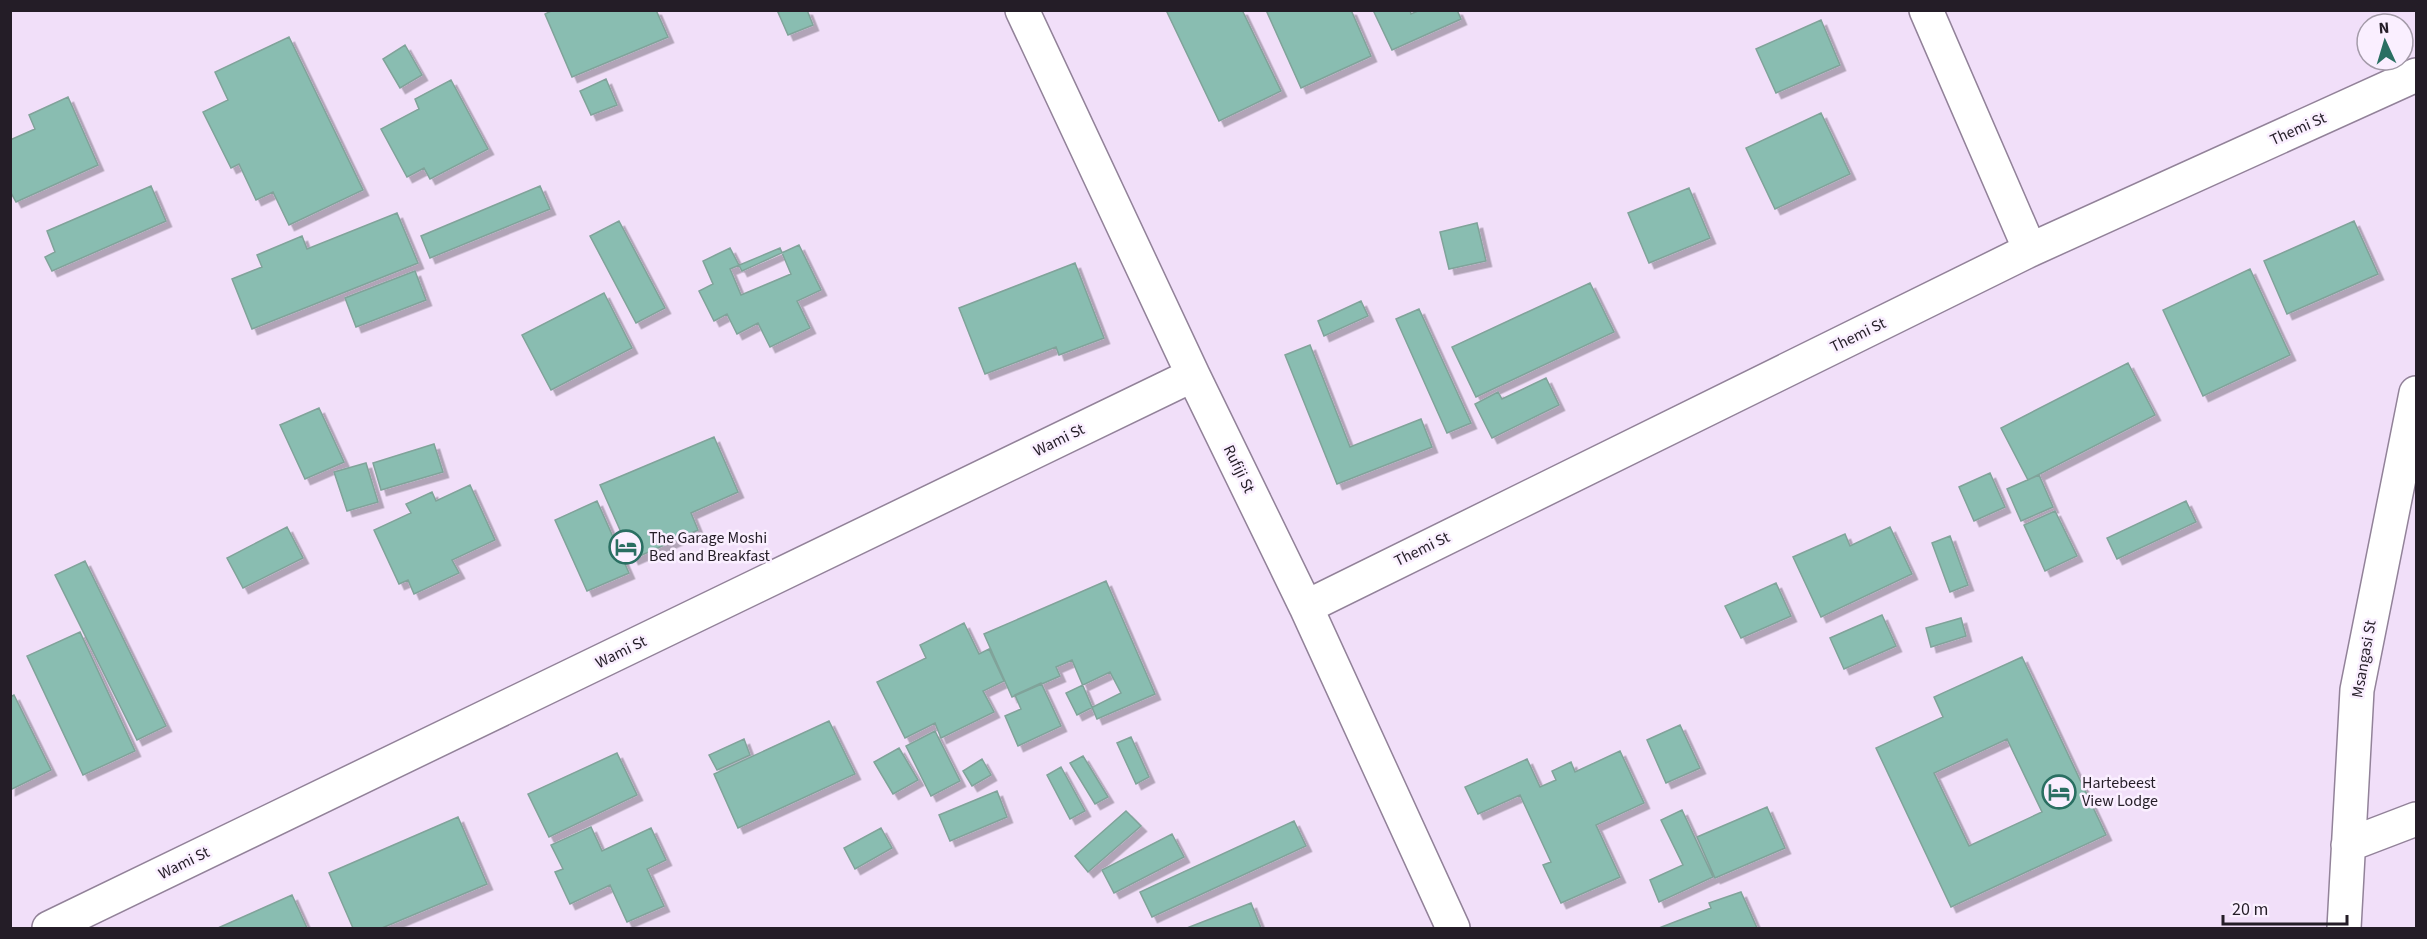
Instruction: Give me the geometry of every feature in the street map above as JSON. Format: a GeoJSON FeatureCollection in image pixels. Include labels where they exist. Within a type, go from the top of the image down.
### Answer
{"type":"FeatureCollection","features":[{"type":"Feature","properties":{"kind":"street","name":"Rufiji St"},"geometry":{"type":"LineString","coordinates":[[1022,10],[1193,375],[1306,607],[1454,928]]}},
{"type":"Feature","properties":{"kind":"street"},"geometry":{"type":"LineString","coordinates":[[1926,10],[2030,250]]}},
{"type":"Feature","properties":{"kind":"street","name":"Themi St"},"geometry":{"type":"LineString","coordinates":[[1306,607],[2030,250],[2416,75]]}},
{"type":"Feature","properties":{"kind":"street","name":"Wami St"},"geometry":{"type":"LineString","coordinates":[[50,928],[1193,375]]}},
{"type":"Feature","properties":{"kind":"street","name":"Msangasi St"},"geometry":{"type":"LineString","coordinates":[[2344,928],[2357,690],[2416,393]]}},
{"type":"Feature","properties":{"kind":"street"},"geometry":{"type":"LineString","coordinates":[[2348,845],[2416,819]]}},
{"type":"Feature","properties":{"kind":"building"},"geometry":{"type":"Polygon","coordinates":[[[553,10],[656,10],[668,37],[572,77],[545,14],[553,10]]]}},
{"type":"Feature","properties":{"kind":"building"},"geometry":{"type":"Polygon","coordinates":[[[777,10],[807,10],[813,25],[788,35],[777,10]]]}},
{"type":"Feature","properties":{"kind":"building"},"geometry":{"type":"Polygon","coordinates":[[[1166,10],[1242,10],[1281,91],[1219,121],[1166,10]]]}},
{"type":"Feature","properties":{"kind":"building"},"geometry":{"type":"Polygon","coordinates":[[[1266,10],[1351,10],[1371,56],[1301,88],[1266,10]]]}},
{"type":"Feature","properties":{"kind":"building"},"geometry":{"type":"Polygon","coordinates":[[[1373,10],[1410,10],[1411,14],[1420,10],[1457,10],[1461,19],[1392,50],[1373,10]]]}},
{"type":"Feature","properties":{"kind":"building"},"geometry":{"type":"Polygon","coordinates":[[[1821,20],[1840,65],[1776,93],[1756,49],[1821,20]]]}},
{"type":"Feature","properties":{"kind":"building"},"geometry":{"type":"Polygon","coordinates":[[[289,37],[363,190],[289,225],[273,192],[256,200],[239,164],[231,168],[203,112],[228,100],[215,72],[289,37]]]}},
{"type":"Feature","properties":{"kind":"building"},"geometry":{"type":"Polygon","coordinates":[[[405,45],[422,75],[400,88],[383,59],[405,45]]]}},
{"type":"Feature","properties":{"kind":"building"},"geometry":{"type":"Polygon","coordinates":[[[606,79],[617,105],[591,115],[580,91],[606,79]]]}},
{"type":"Feature","properties":{"kind":"building"},"geometry":{"type":"Polygon","coordinates":[[[451,80],[488,149],[430,179],[424,168],[407,177],[381,129],[419,109],[415,99],[451,80]]]}},
{"type":"Feature","properties":{"kind":"building"},"geometry":{"type":"Polygon","coordinates":[[[68,97],[98,165],[16,202],[10,191],[10,140],[35,129],[29,115],[68,97]]]}},
{"type":"Feature","properties":{"kind":"building"},"geometry":{"type":"Polygon","coordinates":[[[1821,113],[1850,174],[1775,209],[1746,148],[1821,113]]]}},
{"type":"Feature","properties":{"kind":"building"},"geometry":{"type":"Polygon","coordinates":[[[151,186],[166,221],[52,271],[45,257],[55,252],[47,231],[151,186]]]}},
{"type":"Feature","properties":{"kind":"building"},"geometry":{"type":"Polygon","coordinates":[[[540,186],[550,209],[430,258],[421,236],[540,186]]]}},
{"type":"Feature","properties":{"kind":"building"},"geometry":{"type":"Polygon","coordinates":[[[1689,188],[1710,238],[1649,263],[1628,213],[1689,188]]]}},
{"type":"Feature","properties":{"kind":"building"},"geometry":{"type":"Polygon","coordinates":[[[397,213],[418,263],[252,329],[232,279],[262,267],[257,255],[302,236],[307,249],[397,213]]]}},
{"type":"Feature","properties":{"kind":"building"},"geometry":{"type":"Polygon","coordinates":[[[619,221],[665,308],[636,323],[590,236],[619,221]]]}},
{"type":"Feature","properties":{"kind":"building"},"geometry":{"type":"Polygon","coordinates":[[[2354,221],[2378,274],[2287,314],[2264,261],[2354,221]]]}},
{"type":"Feature","properties":{"kind":"building"},"geometry":{"type":"Polygon","coordinates":[[[1477,223],[1486,261],[1449,269],[1440,232],[1477,223]]]}},
{"type":"Feature","properties":{"kind":"building"},"geometry":{"type":"Polygon","coordinates":[[[799,245],[821,290],[797,301],[810,328],[770,347],[758,323],[737,334],[727,314],[714,321],[699,291],[713,284],[703,261],[730,248],[742,271],[799,245]]]}},
{"type":"Feature","properties":{"kind":"building"},"geometry":{"type":"Polygon","coordinates":[[[780,248],[791,274],[741,295],[730,269],[780,248]]]}},
{"type":"Feature","properties":{"kind":"building"},"geometry":{"type":"Polygon","coordinates":[[[1075,263],[1104,338],[1059,355],[1056,347],[985,374],[959,308],[1075,263]]]}},
{"type":"Feature","properties":{"kind":"building"},"geometry":{"type":"Polygon","coordinates":[[[2250,269],[2290,355],[2203,396],[2163,310],[2250,269]]]}},
{"type":"Feature","properties":{"kind":"building"},"geometry":{"type":"Polygon","coordinates":[[[415,271],[426,300],[356,327],[345,298],[415,271]]]}},
{"type":"Feature","properties":{"kind":"building"},"geometry":{"type":"Polygon","coordinates":[[[1590,283],[1614,332],[1476,397],[1452,347],[1590,283]]]}},
{"type":"Feature","properties":{"kind":"building"},"geometry":{"type":"Polygon","coordinates":[[[604,293],[632,348],[551,390],[522,335],[604,293]]]}},
{"type":"Feature","properties":{"kind":"building"},"geometry":{"type":"Polygon","coordinates":[[[1361,301],[1368,316],[1324,336],[1318,321],[1361,301]]]}},
{"type":"Feature","properties":{"kind":"building"},"geometry":{"type":"Polygon","coordinates":[[[1419,309],[1471,423],[1447,433],[1396,319],[1419,309]]]}},
{"type":"Feature","properties":{"kind":"building"},"geometry":{"type":"Polygon","coordinates":[[[1310,345],[1350,447],[1421,419],[1432,447],[1337,484],[1285,355],[1310,345]]]}},
{"type":"Feature","properties":{"kind":"building"},"geometry":{"type":"Polygon","coordinates":[[[2128,363],[2155,415],[2028,480],[2001,428],[2128,363]]]}},
{"type":"Feature","properties":{"kind":"building"},"geometry":{"type":"Polygon","coordinates":[[[1546,378],[1559,405],[1492,438],[1475,404],[1498,392],[1502,399],[1546,378]]]}},
{"type":"Feature","properties":{"kind":"building"},"geometry":{"type":"Polygon","coordinates":[[[319,408],[344,462],[305,479],[280,425],[319,408]]]}},
{"type":"Feature","properties":{"kind":"building"},"geometry":{"type":"Polygon","coordinates":[[[714,437],[738,492],[691,513],[698,530],[633,559],[600,485],[714,437]]]}},
{"type":"Feature","properties":{"kind":"building"},"geometry":{"type":"Polygon","coordinates":[[[434,444],[443,472],[381,490],[373,463],[434,444]]]}},
{"type":"Feature","properties":{"kind":"building"},"geometry":{"type":"Polygon","coordinates":[[[366,463],[378,502],[347,511],[334,472],[366,463]]]}},
{"type":"Feature","properties":{"kind":"building"},"geometry":{"type":"Polygon","coordinates":[[[1990,473],[2005,507],[1974,521],[1959,487],[1990,473]]]}},
{"type":"Feature","properties":{"kind":"building"},"geometry":{"type":"Polygon","coordinates":[[[2039,475],[2053,507],[2021,521],[2007,489],[2039,475]]]}},
{"type":"Feature","properties":{"kind":"building"},"geometry":{"type":"Polygon","coordinates":[[[470,485],[495,540],[452,560],[459,573],[414,594],[408,580],[399,584],[374,530],[411,513],[406,504],[432,492],[436,501],[470,485]]]}},
{"type":"Feature","properties":{"kind":"building"},"geometry":{"type":"Polygon","coordinates":[[[597,501],[629,573],[587,591],[555,520],[597,501]]]}},
{"type":"Feature","properties":{"kind":"building"},"geometry":{"type":"Polygon","coordinates":[[[2186,501],[2196,522],[2117,559],[2107,538],[2186,501]]]}},
{"type":"Feature","properties":{"kind":"building"},"geometry":{"type":"Polygon","coordinates":[[[2055,511],[2077,556],[2045,571],[2024,525],[2055,511]]]}},
{"type":"Feature","properties":{"kind":"building"},"geometry":{"type":"Polygon","coordinates":[[[287,527],[303,558],[243,588],[227,558],[287,527]]]}},
{"type":"Feature","properties":{"kind":"building"},"geometry":{"type":"Polygon","coordinates":[[[1890,527],[1912,574],[1821,617],[1793,557],[1845,534],[1850,546],[1890,527]]]}},
{"type":"Feature","properties":{"kind":"building"},"geometry":{"type":"Polygon","coordinates":[[[1950,536],[1968,585],[1950,592],[1932,543],[1950,536]]]}},
{"type":"Feature","properties":{"kind":"building"},"geometry":{"type":"Polygon","coordinates":[[[85,561],[166,726],[137,740],[55,575],[85,561]]]}},
{"type":"Feature","properties":{"kind":"building"},"geometry":{"type":"Polygon","coordinates":[[[1106,581],[1155,694],[1097,719],[1072,660],[1056,667],[1060,676],[1012,697],[984,634],[1106,581]]]}},
{"type":"Feature","properties":{"kind":"building"},"geometry":{"type":"Polygon","coordinates":[[[1776,583],[1791,616],[1741,638],[1725,606],[1776,583]]]}},
{"type":"Feature","properties":{"kind":"building"},"geometry":{"type":"Polygon","coordinates":[[[1882,615],[1896,646],[1844,669],[1830,638],[1882,615]]]}},
{"type":"Feature","properties":{"kind":"building"},"geometry":{"type":"Polygon","coordinates":[[[1961,618],[1966,636],[1931,647],[1926,628],[1961,618]]]}},
{"type":"Feature","properties":{"kind":"building"},"geometry":{"type":"Polygon","coordinates":[[[964,623],[979,654],[989,649],[1004,681],[983,691],[994,712],[941,738],[935,723],[905,738],[877,682],[926,658],[920,645],[964,623]]]}},
{"type":"Feature","properties":{"kind":"building"},"geometry":{"type":"Polygon","coordinates":[[[80,632],[135,751],[83,775],[27,656],[80,632]]]}},
{"type":"Feature","properties":{"kind":"building","name":"Hartebeest View Lodge"},"geometry":{"type":"Polygon","coordinates":[[[2022,657],[2106,835],[1951,907],[1876,748],[1943,717],[1934,697],[2022,657]],[[2007,739],[1934,773],[1969,846],[2042,812],[2007,739]]]}},
{"type":"Feature","properties":{"kind":"building"},"geometry":{"type":"Polygon","coordinates":[[[1110,672],[1121,693],[1077,715],[1066,693],[1110,672]]]}},
{"type":"Feature","properties":{"kind":"building"},"geometry":{"type":"Polygon","coordinates":[[[1041,683],[1061,726],[1018,746],[1005,716],[1021,709],[1015,695],[1041,683]]]}},
{"type":"Feature","properties":{"kind":"building"},"geometry":{"type":"Polygon","coordinates":[[[14,695],[51,770],[10,790],[10,697],[14,695]]]}},
{"type":"Feature","properties":{"kind":"building"},"geometry":{"type":"Polygon","coordinates":[[[829,721],[855,774],[738,828],[714,774],[829,721]]]}},
{"type":"Feature","properties":{"kind":"building"},"geometry":{"type":"Polygon","coordinates":[[[1680,725],[1700,768],[1666,783],[1647,740],[1680,725]]]}},
{"type":"Feature","properties":{"kind":"building"},"geometry":{"type":"Polygon","coordinates":[[[935,731],[960,781],[931,796],[906,746],[935,731]]]}},
{"type":"Feature","properties":{"kind":"building"},"geometry":{"type":"Polygon","coordinates":[[[1131,737],[1149,777],[1136,784],[1117,743],[1131,737]]]}},
{"type":"Feature","properties":{"kind":"building"},"geometry":{"type":"Polygon","coordinates":[[[744,739],[750,755],[717,770],[709,755],[744,739]]]}},
{"type":"Feature","properties":{"kind":"building"},"geometry":{"type":"Polygon","coordinates":[[[899,748],[918,780],[893,794],[874,762],[899,748]]]}},
{"type":"Feature","properties":{"kind":"building"},"geometry":{"type":"Polygon","coordinates":[[[1620,751],[1644,803],[1596,825],[1620,877],[1561,903],[1543,865],[1551,862],[1520,795],[1478,814],[1465,787],[1527,759],[1540,787],[1556,780],[1552,771],[1571,762],[1575,772],[1620,751]]]}},
{"type":"Feature","properties":{"kind":"building"},"geometry":{"type":"Polygon","coordinates":[[[617,753],[637,795],[549,837],[528,794],[617,753]]]}},
{"type":"Feature","properties":{"kind":"building"},"geometry":{"type":"Polygon","coordinates":[[[1083,756],[1108,797],[1095,804],[1070,763],[1083,756]]]}},
{"type":"Feature","properties":{"kind":"building"},"geometry":{"type":"Polygon","coordinates":[[[982,759],[991,775],[972,786],[963,771],[982,759]]]}},
{"type":"Feature","properties":{"kind":"building"},"geometry":{"type":"Polygon","coordinates":[[[1061,767],[1085,811],[1070,819],[1047,775],[1061,767]]]}},
{"type":"Feature","properties":{"kind":"building"},"geometry":{"type":"Polygon","coordinates":[[[997,791],[1007,817],[950,841],[939,815],[997,791]]]}},
{"type":"Feature","properties":{"kind":"building"},"geometry":{"type":"Polygon","coordinates":[[[1767,807],[1785,848],[1715,878],[1697,837],[1767,807]]]}},
{"type":"Feature","properties":{"kind":"building"},"geometry":{"type":"Polygon","coordinates":[[[1682,810],[1713,877],[1659,902],[1650,880],[1683,865],[1661,820],[1682,810]]]}},
{"type":"Feature","properties":{"kind":"building"},"geometry":{"type":"Polygon","coordinates":[[[1126,811],[1141,826],[1088,872],[1075,856],[1126,811]]]}},
{"type":"Feature","properties":{"kind":"building"},"geometry":{"type":"Polygon","coordinates":[[[458,817],[487,884],[382,928],[353,928],[329,873],[458,817]]]}},
{"type":"Feature","properties":{"kind":"building"},"geometry":{"type":"Polygon","coordinates":[[[1294,821],[1306,846],[1152,917],[1140,892],[1294,821]]]}},
{"type":"Feature","properties":{"kind":"building"},"geometry":{"type":"Polygon","coordinates":[[[591,827],[602,851],[651,828],[666,860],[647,869],[664,906],[627,922],[610,885],[570,904],[555,872],[563,869],[551,845],[591,827]]]}},
{"type":"Feature","properties":{"kind":"building"},"geometry":{"type":"Polygon","coordinates":[[[881,828],[892,848],[855,869],[844,848],[881,828]]]}},
{"type":"Feature","properties":{"kind":"building"},"geometry":{"type":"Polygon","coordinates":[[[1172,834],[1184,857],[1114,893],[1102,870],[1172,834]]]}},
{"type":"Feature","properties":{"kind":"building"},"geometry":{"type":"Polygon","coordinates":[[[1741,892],[1757,928],[1659,928],[1711,908],[1709,903],[1741,892]]]}},
{"type":"Feature","properties":{"kind":"building"},"geometry":{"type":"Polygon","coordinates":[[[292,895],[307,928],[218,928],[292,895]]]}},
{"type":"Feature","properties":{"kind":"building"},"geometry":{"type":"Polygon","coordinates":[[[1251,903],[1261,928],[1187,928],[1251,903]]]}},
{"type":"Feature","properties":{"kind":"place","name":"The Garage Moshi Bed and Breakfast"},"geometry":{"type":"Point","coordinates":[626,547]}},
{"type":"Feature","properties":{"kind":"place","name":"Hartebeest View Lodge"},"geometry":{"type":"Point","coordinates":[2059,792]}}]}
